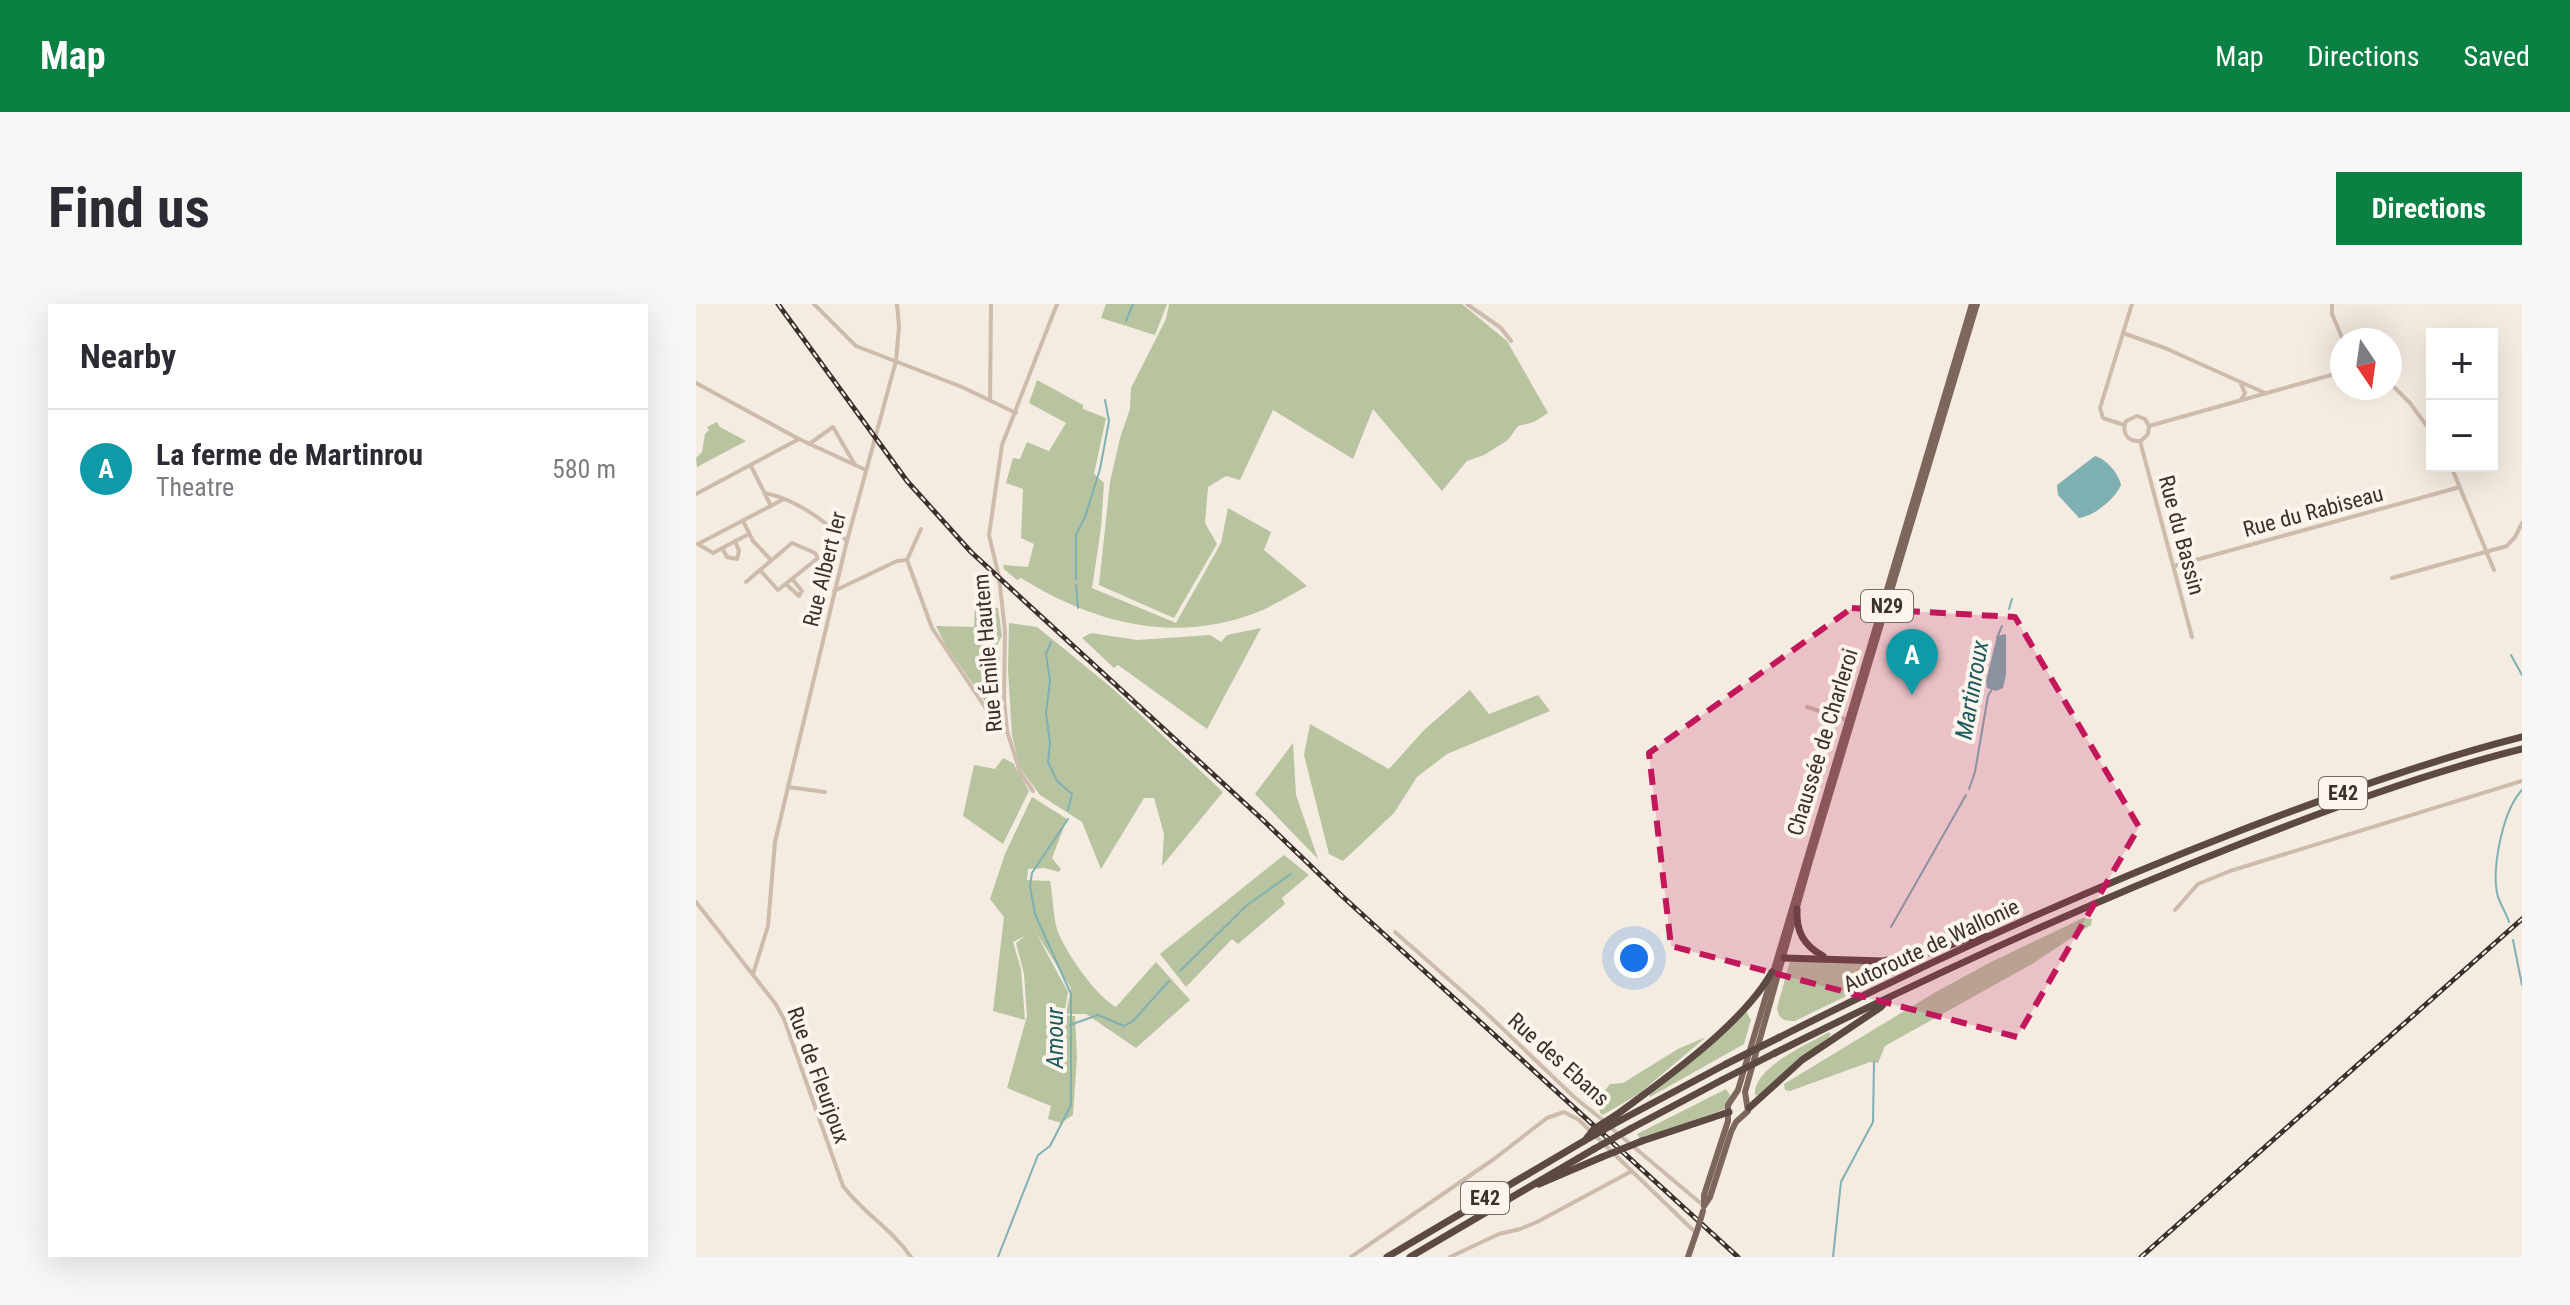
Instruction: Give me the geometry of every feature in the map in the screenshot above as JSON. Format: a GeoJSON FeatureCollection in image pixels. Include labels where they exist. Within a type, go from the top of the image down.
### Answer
{"type":"FeatureCollection","features":[{"type":"Feature","properties":{"kind":"highway","name":"Autoroute de Wallonie"},"geometry":{"type":"LineString","coordinates":[[1618,1117],[1991,935],[2144,868],[2359,787],[2522,737]]}},
{"type":"Feature","properties":{"kind":"highway","name":"Autoroute de Wallonie"},"geometry":{"type":"LineString","coordinates":[[1410,1257],[1630,1129],[1892,994],[2171,871],[2363,798],[2522,749]]}},
{"type":"Feature","properties":{"kind":"highway"},"geometry":{"type":"LineString","coordinates":[[1797,909],[1801,937],[1813,951],[1828,959]]}},
{"type":"Feature","properties":{"kind":"highway"},"geometry":{"type":"LineString","coordinates":[[1784,958],[1861,961],[1899,958],[1931,952],[1973,937],[1991,935]]}},
{"type":"Feature","properties":{"kind":"highway"},"geometry":{"type":"LineString","coordinates":[[1618,1117],[1686,1061],[1747,1004],[1773,969]]}},
{"type":"Feature","properties":{"kind":"highway"},"geometry":{"type":"LineString","coordinates":[[1749,1108],[1802,1060],[1881,1007],[1892,994]]}},
{"type":"Feature","properties":{"kind":"highway"},"geometry":{"type":"LineString","coordinates":[[1747,1004],[1755,1002],[1761,1005]]}},
{"type":"Feature","properties":{"kind":"highway"},"geometry":{"type":"LineString","coordinates":[[1529,1186],[1548,1182],[1642,1141],[1729,1112]]}},
{"type":"Feature","properties":{"kind":"highway","name":"E42"},"geometry":{"type":"LineString","coordinates":[[1387,1257],[1584,1141],[1594,1129],[1618,1117]]}},
{"type":"Feature","properties":{"kind":"highway"},"geometry":{"type":"LineString","coordinates":[[1707,1117],[1720,1125]]}},
{"type":"Feature","properties":{"kind":"main road","name":"Chaussée de Charleroi"},"geometry":{"type":"LineString","coordinates":[[1734,1098],[1975,304]]}},
{"type":"Feature","properties":{"kind":"main road","name":"Chaussée de Charleroi"},"geometry":{"type":"LineString","coordinates":[[1745,1099],[1850,721]]}},
{"type":"Feature","properties":{"kind":"main road"},"geometry":{"type":"LineString","coordinates":[[1773,969],[1784,958]]}},
{"type":"Feature","properties":{"kind":"main road"},"geometry":{"type":"LineString","coordinates":[[1761,1005],[1767,1015]]}},
{"type":"Feature","properties":{"kind":"main road"},"geometry":{"type":"LineString","coordinates":[[1734,1098],[1745,1099],[1749,1108]]}},
{"type":"Feature","properties":{"kind":"main road","name":"N29"},"geometry":{"type":"LineString","coordinates":[[1713,1178],[1728,1121],[1728,1105],[1734,1098]]}},
{"type":"Feature","properties":{"kind":"main road","name":"N29"},"geometry":{"type":"LineString","coordinates":[[1688,1257],[1731,1132],[1749,1108]]}},
{"type":"Feature","properties":{"kind":"main road"},"geometry":{"type":"LineString","coordinates":[[1729,1112],[1741,1118]]}},
{"type":"Feature","properties":{"kind":"main road"},"geometry":{"type":"LineString","coordinates":[[1716,1160],[1722,1130],[1720,1125]]}},
{"type":"Feature","properties":{"kind":"street"},"geometry":{"type":"LineString","coordinates":[[814,304],[856,346],[1016,413]]}},
{"type":"Feature","properties":{"kind":"street","name":"Rue Albert Ier"},"geometry":{"type":"LineString","coordinates":[[753,974],[768,926],[775,842],[834,591],[896,361],[899,327],[897,304]]}},
{"type":"Feature","properties":{"kind":"street"},"geometry":{"type":"LineString","coordinates":[[990,400],[991,304]]}},
{"type":"Feature","properties":{"kind":"street","name":"Rue Émile Hautem"},"geometry":{"type":"LineString","coordinates":[[1033,791],[1020,772],[1007,731],[1005,631],[999,577],[989,535],[1002,445],[1057,304]]}},
{"type":"Feature","properties":{"kind":"street"},"geometry":{"type":"LineString","coordinates":[[1467,304],[1501,328],[1511,341]]}},
{"type":"Feature","properties":{"kind":"street"},"geometry":{"type":"LineString","coordinates":[[2124,425],[2103,418],[2100,408],[2132,304]]}},
{"type":"Feature","properties":{"kind":"street"},"geometry":{"type":"LineString","coordinates":[[2332,304],[2338,328]]}},
{"type":"Feature","properties":{"kind":"street"},"geometry":{"type":"LineString","coordinates":[[2123,333],[2165,348],[2266,393]]}},
{"type":"Feature","properties":{"kind":"street"},"geometry":{"type":"LineString","coordinates":[[2149,426],[2330,375]]}},
{"type":"Feature","properties":{"kind":"street"},"geometry":{"type":"LineString","coordinates":[[696,383],[799,439],[866,470]]}},
{"type":"Feature","properties":{"kind":"street"},"geometry":{"type":"LineString","coordinates":[[2241,384],[2245,393],[2241,400]]}},
{"type":"Feature","properties":{"kind":"street"},"geometry":{"type":"LineString","coordinates":[[696,390],[704,388]]}},
{"type":"Feature","properties":{"kind":"street"},"geometry":{"type":"LineString","coordinates":[[2402,395],[2426,425]]}},
{"type":"Feature","properties":{"kind":"street"},"geometry":{"type":"LineString","coordinates":[[2137,416],[2145,419],[2149,426],[2148,434],[2140,441],[2129,439],[2124,433],[2124,425],[2129,418],[2137,416]]}},
{"type":"Feature","properties":{"kind":"street"},"geometry":{"type":"LineString","coordinates":[[809,444],[833,427],[856,466]]}},
{"type":"Feature","properties":{"kind":"street"},"geometry":{"type":"LineString","coordinates":[[696,494],[799,439]]}},
{"type":"Feature","properties":{"kind":"street","name":"Rue du Bassin"},"geometry":{"type":"LineString","coordinates":[[2140,441],[2192,637]]}},
{"type":"Feature","properties":{"kind":"street"},"geometry":{"type":"LineString","coordinates":[[751,466],[771,506]]}},
{"type":"Feature","properties":{"kind":"street"},"geometry":{"type":"LineString","coordinates":[[2454,472],[2494,570]]}},
{"type":"Feature","properties":{"kind":"street","name":"Rue du Rabiseau"},"geometry":{"type":"LineString","coordinates":[[2174,566],[2460,487]]}},
{"type":"Feature","properties":{"kind":"street"},"geometry":{"type":"LineString","coordinates":[[765,493],[815,514],[847,541]]}},
{"type":"Feature","properties":{"kind":"street"},"geometry":{"type":"LineString","coordinates":[[749,534],[709,553],[697,543],[784,499]]}},
{"type":"Feature","properties":{"kind":"street"},"geometry":{"type":"LineString","coordinates":[[743,521],[749,534],[771,560]]}},
{"type":"Feature","properties":{"kind":"street"},"geometry":{"type":"LineString","coordinates":[[2392,578],[2507,546],[2522,523]]}},
{"type":"Feature","properties":{"kind":"street"},"geometry":{"type":"LineString","coordinates":[[921,529],[907,560],[932,628],[997,725],[1007,731]]}},
{"type":"Feature","properties":{"kind":"street"},"geometry":{"type":"LineString","coordinates":[[722,548],[727,557],[737,559],[739,551],[735,541]]}},
{"type":"Feature","properties":{"kind":"street"},"geometry":{"type":"LineString","coordinates":[[746,582],[791,543],[815,553],[818,558],[787,585],[777,589],[760,570]]}},
{"type":"Feature","properties":{"kind":"street"},"geometry":{"type":"LineString","coordinates":[[834,591],[897,561],[907,560]]}},
{"type":"Feature","properties":{"kind":"street"},"geometry":{"type":"LineString","coordinates":[[787,585],[799,596],[802,591],[793,580]]}},
{"type":"Feature","properties":{"kind":"street"},"geometry":{"type":"LineString","coordinates":[[1807,707],[1850,721]]}},
{"type":"Feature","properties":{"kind":"street"},"geometry":{"type":"LineString","coordinates":[[2175,910],[2198,884],[2230,871],[2522,781]]}},
{"type":"Feature","properties":{"kind":"street"},"geometry":{"type":"LineString","coordinates":[[788,787],[825,792]]}},
{"type":"Feature","properties":{"kind":"street","name":"Rue de Fleurjoux"},"geometry":{"type":"LineString","coordinates":[[696,902],[775,1003],[784,1019],[843,1186],[853,1200],[896,1237],[911,1257]]}},
{"type":"Feature","properties":{"kind":"street","name":"Rue des Ebans"},"geometry":{"type":"LineString","coordinates":[[1395,932],[1480,1007],[1574,1097],[1704,1209]]}},
{"type":"Feature","properties":{"kind":"street"},"geometry":{"type":"LineString","coordinates":[[1351,1257],[1494,1159],[1553,1114],[1564,1112],[1576,1117],[1697,1230]]}},
{"type":"Feature","properties":{"kind":"street"},"geometry":{"type":"LineString","coordinates":[[1450,1257],[1499,1234],[1537,1222],[1632,1171]]}},
{"type":"Feature","properties":{"kind":"highlighted area"},"geometry":{"type":"Polygon","coordinates":[[[1852,608],[2015,617],[2139,827],[2017,1037],[1671,946],[1649,753],[1852,608]]]}},
{"type":"Feature","properties":{"kind":"green space"},"geometry":{"type":"Polygon","coordinates":[[[1106,304],[1167,304],[1155,335],[1101,318],[1106,304]]]}},
{"type":"Feature","properties":{"kind":"green space"},"geometry":{"type":"Polygon","coordinates":[[[1169,304],[1462,304],[1507,341],[1548,413],[1534,422],[1518,426],[1508,440],[1484,455],[1467,461],[1442,491],[1373,409],[1353,459],[1273,410],[1240,480],[1226,476],[1208,487],[1205,523],[1217,544],[1174,618],[1099,585],[1110,482],[1130,409],[1131,388],[1166,319],[1169,304]]]}},
{"type":"Feature","properties":{"kind":"green space"},"geometry":{"type":"Polygon","coordinates":[[[1037,380],[1083,405],[1083,409],[1106,418],[1094,474],[1104,483],[1092,588],[1176,623],[1221,543],[1228,508],[1271,532],[1264,550],[1307,586],[1263,610],[1231,621],[1169,628],[1109,618],[1079,608],[1021,578],[1017,580],[1003,565],[1028,567],[1034,544],[1021,538],[1023,489],[1006,483],[1013,458],[1020,459],[1027,442],[1049,451],[1066,423],[1029,403],[1037,380]]]}},
{"type":"Feature","properties":{"kind":"green space"},"geometry":{"type":"Polygon","coordinates":[[[717,422],[720,427],[746,441],[697,467],[696,458],[702,452],[705,434],[709,430],[707,427],[717,422]]]}},
{"type":"Feature","properties":{"kind":"green space"},"geometry":{"type":"Polygon","coordinates":[[[975,607],[998,608],[1002,636],[996,647],[996,654],[1000,657],[996,717],[946,646],[936,626],[974,627],[975,607]]]}},
{"type":"Feature","properties":{"kind":"green space"},"geometry":{"type":"Polygon","coordinates":[[[1009,623],[1037,627],[1113,689],[1223,792],[1162,866],[1164,834],[1154,798],[1144,798],[1101,869],[1082,822],[1040,795],[1020,768],[1012,736],[1009,623]]]}},
{"type":"Feature","properties":{"kind":"green space"},"geometry":{"type":"Polygon","coordinates":[[[1261,628],[1207,729],[1118,665],[1114,668],[1082,638],[1091,633],[1137,640],[1210,635],[1221,642],[1227,635],[1261,628]]]}},
{"type":"Feature","properties":{"kind":"green space"},"geometry":{"type":"Polygon","coordinates":[[[1470,690],[1489,714],[1538,695],[1550,711],[1447,754],[1417,777],[1394,813],[1343,861],[1329,854],[1304,755],[1310,724],[1389,769],[1424,730],[1470,690]]]}},
{"type":"Feature","properties":{"kind":"green space"},"geometry":{"type":"Polygon","coordinates":[[[1293,743],[1296,795],[1318,859],[1255,794],[1293,743]]]}},
{"type":"Feature","properties":{"kind":"green space"},"geometry":{"type":"Polygon","coordinates":[[[1003,758],[1013,763],[1029,791],[1003,844],[963,816],[974,765],[995,769],[1003,758]]]}},
{"type":"Feature","properties":{"kind":"green space"},"geometry":{"type":"Polygon","coordinates":[[[1032,797],[1067,819],[1052,858],[1061,869],[1059,872],[1045,868],[1028,869],[1027,880],[1050,881],[1058,932],[1083,974],[1116,1007],[1156,962],[1190,1000],[1136,1048],[1086,1014],[1066,1014],[1071,988],[1035,931],[1068,992],[1064,1015],[1075,1016],[1077,1057],[1073,1115],[1061,1123],[1048,1119],[1051,1106],[1007,1088],[1027,1016],[1024,974],[1016,943],[1025,936],[1013,942],[1021,969],[1025,1020],[993,1011],[1004,917],[990,899],[1005,854],[1032,797]]]}},
{"type":"Feature","properties":{"kind":"green space"},"geometry":{"type":"Polygon","coordinates":[[[1284,855],[1309,875],[1282,898],[1285,904],[1238,944],[1232,939],[1186,987],[1160,954],[1284,855]]]}},
{"type":"Feature","properties":{"kind":"green space"},"geometry":{"type":"Polygon","coordinates":[[[2083,918],[2092,919],[2091,925],[2032,964],[1885,1046],[1878,1063],[1870,1062],[1790,1091],[1785,1090],[1784,1084],[1934,993],[2083,918]]]}},
{"type":"Feature","properties":{"kind":"green space"},"geometry":{"type":"Polygon","coordinates":[[[1906,960],[1908,966],[1795,1021],[1785,1020],[1779,1015],[1777,1008],[1790,961],[1879,963],[1906,960]]]}},
{"type":"Feature","properties":{"kind":"green space"},"geometry":{"type":"Polygon","coordinates":[[[1746,1011],[1751,1020],[1744,1044],[1650,1097],[1649,1093],[1746,1011]]]}},
{"type":"Feature","properties":{"kind":"green space"},"geometry":{"type":"Polygon","coordinates":[[[1829,1032],[1828,1038],[1759,1095],[1755,1095],[1756,1085],[1772,1066],[1829,1032]]]}},
{"type":"Feature","properties":{"kind":"green space"},"geometry":{"type":"Polygon","coordinates":[[[1706,1037],[1640,1093],[1603,1115],[1600,1113],[1598,1099],[1610,1084],[1623,1083],[1678,1049],[1706,1037]]]}},
{"type":"Feature","properties":{"kind":"green space"},"geometry":{"type":"Polygon","coordinates":[[[1726,1089],[1730,1095],[1725,1109],[1640,1139],[1637,1134],[1726,1089]]]}},
{"type":"Feature","properties":{"kind":"water"},"geometry":{"type":"Polygon","coordinates":[[[2095,456],[2111,468],[2121,485],[2103,506],[2079,518],[2058,495],[2057,485],[2095,456]]]}},
{"type":"Feature","properties":{"kind":"water"},"geometry":{"type":"Polygon","coordinates":[[[2006,634],[2006,675],[2003,688],[1996,691],[1987,688],[1986,681],[1997,636],[2006,634]]]}},
{"type":"Feature","properties":{"kind":"waterway","name":"Amour"},"geometry":{"type":"LineString","coordinates":[[1126,321],[1133,304]]}},
{"type":"Feature","properties":{"kind":"waterway","name":"Amour"},"geometry":{"type":"LineString","coordinates":[[1076,579],[1076,535],[1100,469],[1109,421],[1105,400]]}},
{"type":"Feature","properties":{"kind":"waterway","name":"Amour"},"geometry":{"type":"LineString","coordinates":[[1076,585],[1078,608]]}},
{"type":"Feature","properties":{"kind":"waterway","name":"Martinroux"},"geometry":{"type":"LineString","coordinates":[[2009,609],[2012,599]]}},
{"type":"Feature","properties":{"kind":"waterway","name":"Martinroux"},"geometry":{"type":"LineString","coordinates":[[1997,638],[2002,626]]}},
{"type":"Feature","properties":{"kind":"waterway","name":"Amour"},"geometry":{"type":"LineString","coordinates":[[1051,642],[1046,654],[1050,680],[1046,713],[1050,743],[1048,762],[1057,781],[1072,794],[1068,810]]}},
{"type":"Feature","properties":{"kind":"waterway"},"geometry":{"type":"LineString","coordinates":[[2511,655],[2522,675]]}},
{"type":"Feature","properties":{"kind":"waterway","name":"Martinroux"},"geometry":{"type":"LineString","coordinates":[[1969,789],[1992,689]]}},
{"type":"Feature","properties":{"kind":"waterway"},"geometry":{"type":"LineString","coordinates":[[2509,922],[2497,893],[2496,868],[2504,824],[2522,790]]}},
{"type":"Feature","properties":{"kind":"waterway","name":"Martinroux"},"geometry":{"type":"LineString","coordinates":[[1891,927],[1966,795]]}},
{"type":"Feature","properties":{"kind":"waterway","name":"Amour"},"geometry":{"type":"LineString","coordinates":[[998,1257],[1038,1155],[1050,1146],[1071,1105],[1071,994],[1035,914],[1030,886],[1032,873],[1068,819]]}},
{"type":"Feature","properties":{"kind":"waterway"},"geometry":{"type":"LineString","coordinates":[[1180,971],[1247,905],[1291,874]]}},
{"type":"Feature","properties":{"kind":"waterway"},"geometry":{"type":"LineString","coordinates":[[2513,940],[2522,985]]}},
{"type":"Feature","properties":{"kind":"waterway"},"geometry":{"type":"LineString","coordinates":[[1070,1025],[1098,1015],[1124,1026],[1133,1021],[1169,981]]}},
{"type":"Feature","properties":{"kind":"waterway","name":"Martinroux"},"geometry":{"type":"LineString","coordinates":[[1833,1257],[1841,1182],[1873,1122],[1874,1062]]}},
{"type":"Feature","properties":{"kind":"railway"},"geometry":{"type":"LineString","coordinates":[[778,304],[907,481],[971,552],[1738,1257]]}},
{"type":"Feature","properties":{"kind":"railway"},"geometry":{"type":"LineString","coordinates":[[2141,1257],[2522,919]]}},
{"type":"Feature","properties":{"kind":"place","name":"La ferme de Martinrou"},"geometry":{"type":"Point","coordinates":[1912,695]}}]}
